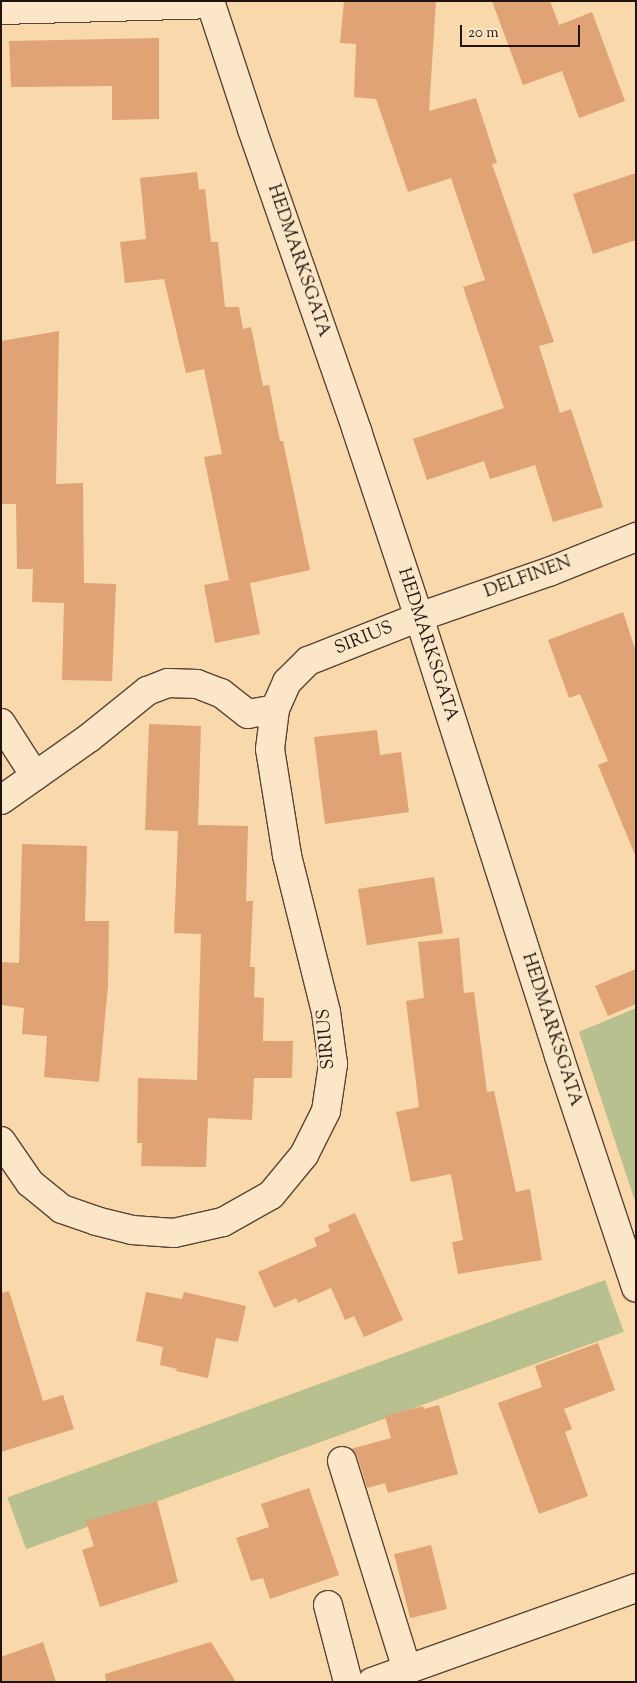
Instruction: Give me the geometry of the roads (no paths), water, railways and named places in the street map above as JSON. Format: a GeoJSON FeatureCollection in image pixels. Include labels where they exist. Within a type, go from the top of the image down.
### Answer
{"type":"FeatureCollection","features":[{"type":"Feature","properties":{"kind":"street","name":"HEDMARKSGATA"},"geometry":{"type":"LineString","coordinates":[[1,10],[210,2],[419,617],[568,1086],[636,1288]]}},
{"type":"Feature","properties":{"kind":"street","name":"DELFINEN"},"geometry":{"type":"LineString","coordinates":[[419,617],[552,571],[636,537]]}},
{"type":"Feature","properties":{"kind":"street","name":"SIRIUS"},"geometry":{"type":"LineString","coordinates":[[1,1141],[30,1183],[62,1209],[96,1221],[132,1230],[174,1232],[223,1222],[271,1195],[304,1155],[326,1111],[332,1064],[326,1012],[287,855],[279,808],[270,749],[275,708],[287,682],[308,661],[419,617]]}},
{"type":"Feature","properties":{"kind":"street"},"geometry":{"type":"LineString","coordinates":[[1,800],[89,738],[147,691],[168,683],[197,684],[221,693],[248,714],[275,708]]}},
{"type":"Feature","properties":{"kind":"street"},"geometry":{"type":"LineString","coordinates":[[1,723],[34,776]]}},
{"type":"Feature","properties":{"kind":"street"},"geometry":{"type":"LineString","coordinates":[[342,1461],[407,1670]]}},
{"type":"Feature","properties":{"kind":"street"},"geometry":{"type":"LineString","coordinates":[[372,1682],[636,1588]]}},
{"type":"Feature","properties":{"kind":"street"},"geometry":{"type":"LineString","coordinates":[[328,1605],[348,1682]]}}]}
